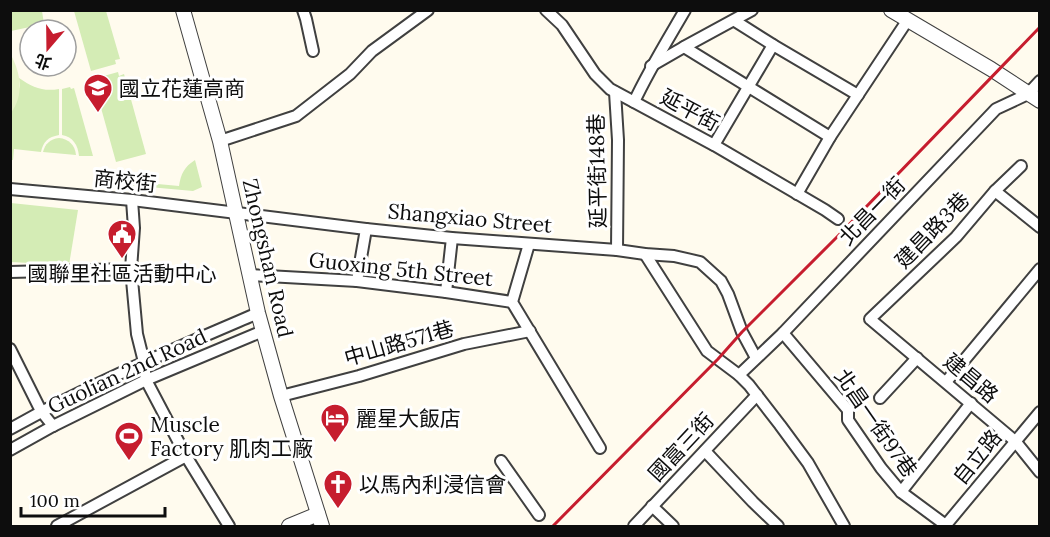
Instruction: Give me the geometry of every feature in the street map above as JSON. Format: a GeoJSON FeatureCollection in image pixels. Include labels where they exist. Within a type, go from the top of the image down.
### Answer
{"type":"FeatureCollection","features":[{"type":"Feature","properties":{"kind":"street","name":"Zhongshan Road"},"geometry":{"type":"LineString","coordinates":[[183,10],[220,141],[258,313],[280,396],[320,520]]}},
{"type":"Feature","properties":{"kind":"street"},"geometry":{"type":"LineString","coordinates":[[303,10],[313,51]]}},
{"type":"Feature","properties":{"kind":"street"},"geometry":{"type":"LineString","coordinates":[[220,141],[296,116],[350,74],[372,51],[428,10]]}},
{"type":"Feature","properties":{"kind":"street","name":"延平街"},"geometry":{"type":"LineString","coordinates":[[546,10],[562,25],[595,74],[615,92],[714,145],[838,219]]}},
{"type":"Feature","properties":{"kind":"street"},"geometry":{"type":"LineString","coordinates":[[634,102],[651,66],[685,10]]}},
{"type":"Feature","properties":{"kind":"street"},"geometry":{"type":"LineString","coordinates":[[651,66],[752,10]]}},
{"type":"Feature","properties":{"kind":"street"},"geometry":{"type":"LineString","coordinates":[[891,10],[1034,97]]}},
{"type":"Feature","properties":{"kind":"street"},"geometry":{"type":"LineString","coordinates":[[735,21],[858,95]]}},
{"type":"Feature","properties":{"kind":"street"},"geometry":{"type":"LineString","coordinates":[[797,194],[830,137],[907,21]]}},
{"type":"Feature","properties":{"kind":"street"},"geometry":{"type":"LineString","coordinates":[[714,145],[773,45]]}},
{"type":"Feature","properties":{"kind":"street"},"geometry":{"type":"LineString","coordinates":[[684,47],[830,137]]}},
{"type":"Feature","properties":{"kind":"street","name":"北昌一街"},"geometry":{"type":"LineString","coordinates":[[739,375],[783,333],[996,109],[1034,97],[1040,81]]}},
{"type":"Feature","properties":{"kind":"street","name":"延平街148巷"},"geometry":{"type":"LineString","coordinates":[[615,92],[618,140],[617,250]]}},
{"type":"Feature","properties":{"kind":"street","name":"建昌路3巷"},"geometry":{"type":"LineString","coordinates":[[870,319],[956,237],[995,191],[1021,166]]}},
{"type":"Feature","properties":{"kind":"street","name":"商校街"},"geometry":{"type":"LineString","coordinates":[[10,189],[132,200],[235,214]]}},
{"type":"Feature","properties":{"kind":"street"},"geometry":{"type":"LineString","coordinates":[[995,191],[1040,227]]}},
{"type":"Feature","properties":{"kind":"street"},"geometry":{"type":"LineString","coordinates":[[132,200],[134,228],[131,269],[137,334],[146,380],[186,456],[230,526]]}},
{"type":"Feature","properties":{"kind":"street","name":"Shangxiao Street"},"geometry":{"type":"LineString","coordinates":[[235,214],[452,238],[617,250],[674,256],[700,262],[721,280],[742,332],[756,358]]}},
{"type":"Feature","properties":{"kind":"street"},"geometry":{"type":"LineString","coordinates":[[357,281],[366,229]]}},
{"type":"Feature","properties":{"kind":"street"},"geometry":{"type":"LineString","coordinates":[[446,292],[452,238]]}},
{"type":"Feature","properties":{"kind":"street"},"geometry":{"type":"LineString","coordinates":[[529,244],[512,302],[600,448]]}},
{"type":"Feature","properties":{"kind":"street"},"geometry":{"type":"LineString","coordinates":[[645,254],[707,351],[739,375],[757,395],[808,463],[844,526]]}},
{"type":"Feature","properties":{"kind":"street"},"geometry":{"type":"LineString","coordinates":[[10,272],[131,269]]}},
{"type":"Feature","properties":{"kind":"street"},"geometry":{"type":"LineString","coordinates":[[945,382],[1040,269]]}},
{"type":"Feature","properties":{"kind":"street","name":"Guoxing 5th Street"},"geometry":{"type":"LineString","coordinates":[[250,275],[357,281],[512,302]]}},
{"type":"Feature","properties":{"kind":"street","name":"Guolian 2nd Road"},"geometry":{"type":"LineString","coordinates":[[10,429],[41,411],[144,362],[258,313]]}},
{"type":"Feature","properties":{"kind":"street","name":"建昌路"},"geometry":{"type":"LineString","coordinates":[[870,319],[1015,441],[1040,472]]}},
{"type":"Feature","properties":{"kind":"street","name":"Guolian 2nd Road"},"geometry":{"type":"LineString","coordinates":[[10,450],[146,380],[263,331]]}},
{"type":"Feature","properties":{"kind":"street","name":"中山路571巷"},"geometry":{"type":"LineString","coordinates":[[280,396],[359,376],[464,344],[530,331]]}},
{"type":"Feature","properties":{"kind":"street","name":"北昌一街97巷"},"geometry":{"type":"LineString","coordinates":[[783,333],[848,410],[848,420],[881,468],[901,492],[946,526]]}},
{"type":"Feature","properties":{"kind":"street"},"geometry":{"type":"LineString","coordinates":[[10,349],[41,411],[53,426]]}},
{"type":"Feature","properties":{"kind":"street"},"geometry":{"type":"LineString","coordinates":[[880,398],[917,358]]}},
{"type":"Feature","properties":{"kind":"street","name":"國富三街"},"geometry":{"type":"LineString","coordinates":[[634,526],[757,395]]}},
{"type":"Feature","properties":{"kind":"street"},"geometry":{"type":"LineString","coordinates":[[901,492],[971,404]]}},
{"type":"Feature","properties":{"kind":"street","name":"自立路"},"geometry":{"type":"LineString","coordinates":[[946,526],[1040,412]]}},
{"type":"Feature","properties":{"kind":"street"},"geometry":{"type":"LineString","coordinates":[[705,451],[778,526]]}},
{"type":"Feature","properties":{"kind":"street"},"geometry":{"type":"LineString","coordinates":[[57,526],[186,456]]}},
{"type":"Feature","properties":{"kind":"street"},"geometry":{"type":"LineString","coordinates":[[501,461],[539,515]]}},
{"type":"Feature","properties":{"kind":"street"},"geometry":{"type":"LineString","coordinates":[[652,506],[673,526]]}},
{"type":"Feature","properties":{"kind":"street"},"geometry":{"type":"LineString","coordinates":[[289,526],[320,520]]}},
{"type":"Feature","properties":{"kind":"green space"},"geometry":{"type":"Polygon","coordinates":[[[11,10],[42,11],[43,18],[18,18],[18,30],[11,31],[11,10]]]}},
{"type":"Feature","properties":{"kind":"green space"},"geometry":{"type":"Polygon","coordinates":[[[74,11],[106,11],[120,59],[115,60],[116,64],[91,71],[78,18],[74,11]]]}},
{"type":"Feature","properties":{"kind":"green space"},"geometry":{"type":"Polygon","coordinates":[[[11,55],[20,84],[18,99],[11,113],[11,55]]]}},
{"type":"Feature","properties":{"kind":"green space"},"geometry":{"type":"Polygon","coordinates":[[[118,72],[119,76],[124,74],[146,154],[116,162],[93,79],[118,72]]]}},
{"type":"Feature","properties":{"kind":"green space"},"geometry":{"type":"Polygon","coordinates":[[[19,78],[38,88],[59,89],[59,135],[47,140],[41,152],[14,149],[13,160],[11,160],[11,113],[20,86],[19,78]]]}},
{"type":"Feature","properties":{"kind":"green space"},"geometry":{"type":"Polygon","coordinates":[[[74,88],[93,156],[79,156],[74,142],[62,135],[62,89],[74,88]]]}},
{"type":"Feature","properties":{"kind":"green space"},"geometry":{"type":"Polygon","coordinates":[[[59,138],[71,143],[76,155],[43,152],[48,142],[59,138]]]}},
{"type":"Feature","properties":{"kind":"green space"},"geometry":{"type":"Polygon","coordinates":[[[195,160],[202,187],[193,191],[105,183],[104,179],[179,186],[184,171],[195,160]]]}},
{"type":"Feature","properties":{"kind":"green space"},"geometry":{"type":"Polygon","coordinates":[[[11,203],[78,210],[69,265],[11,262],[11,203]]]}},
{"type":"Feature","properties":{"kind":"railway"},"geometry":{"type":"LineString","coordinates":[[553,526],[1040,27]]}},
{"type":"Feature","properties":{"kind":"place","name":"國立花蓮高商"},"geometry":{"type":"Point","coordinates":[98,114]}},
{"type":"Feature","properties":{"kind":"place","name":"國聯里社區活動中心"},"geometry":{"type":"Point","coordinates":[122,260]}},
{"type":"Feature","properties":{"kind":"place","name":"麗星大飯店"},"geometry":{"type":"Point","coordinates":[335,444]}},
{"type":"Feature","properties":{"kind":"place","name":"Muscle Factory 肌肉工廠"},"geometry":{"type":"Point","coordinates":[129,462]}},
{"type":"Feature","properties":{"kind":"place","name":"以馬內利浸信會"},"geometry":{"type":"Point","coordinates":[338,510]}}]}
